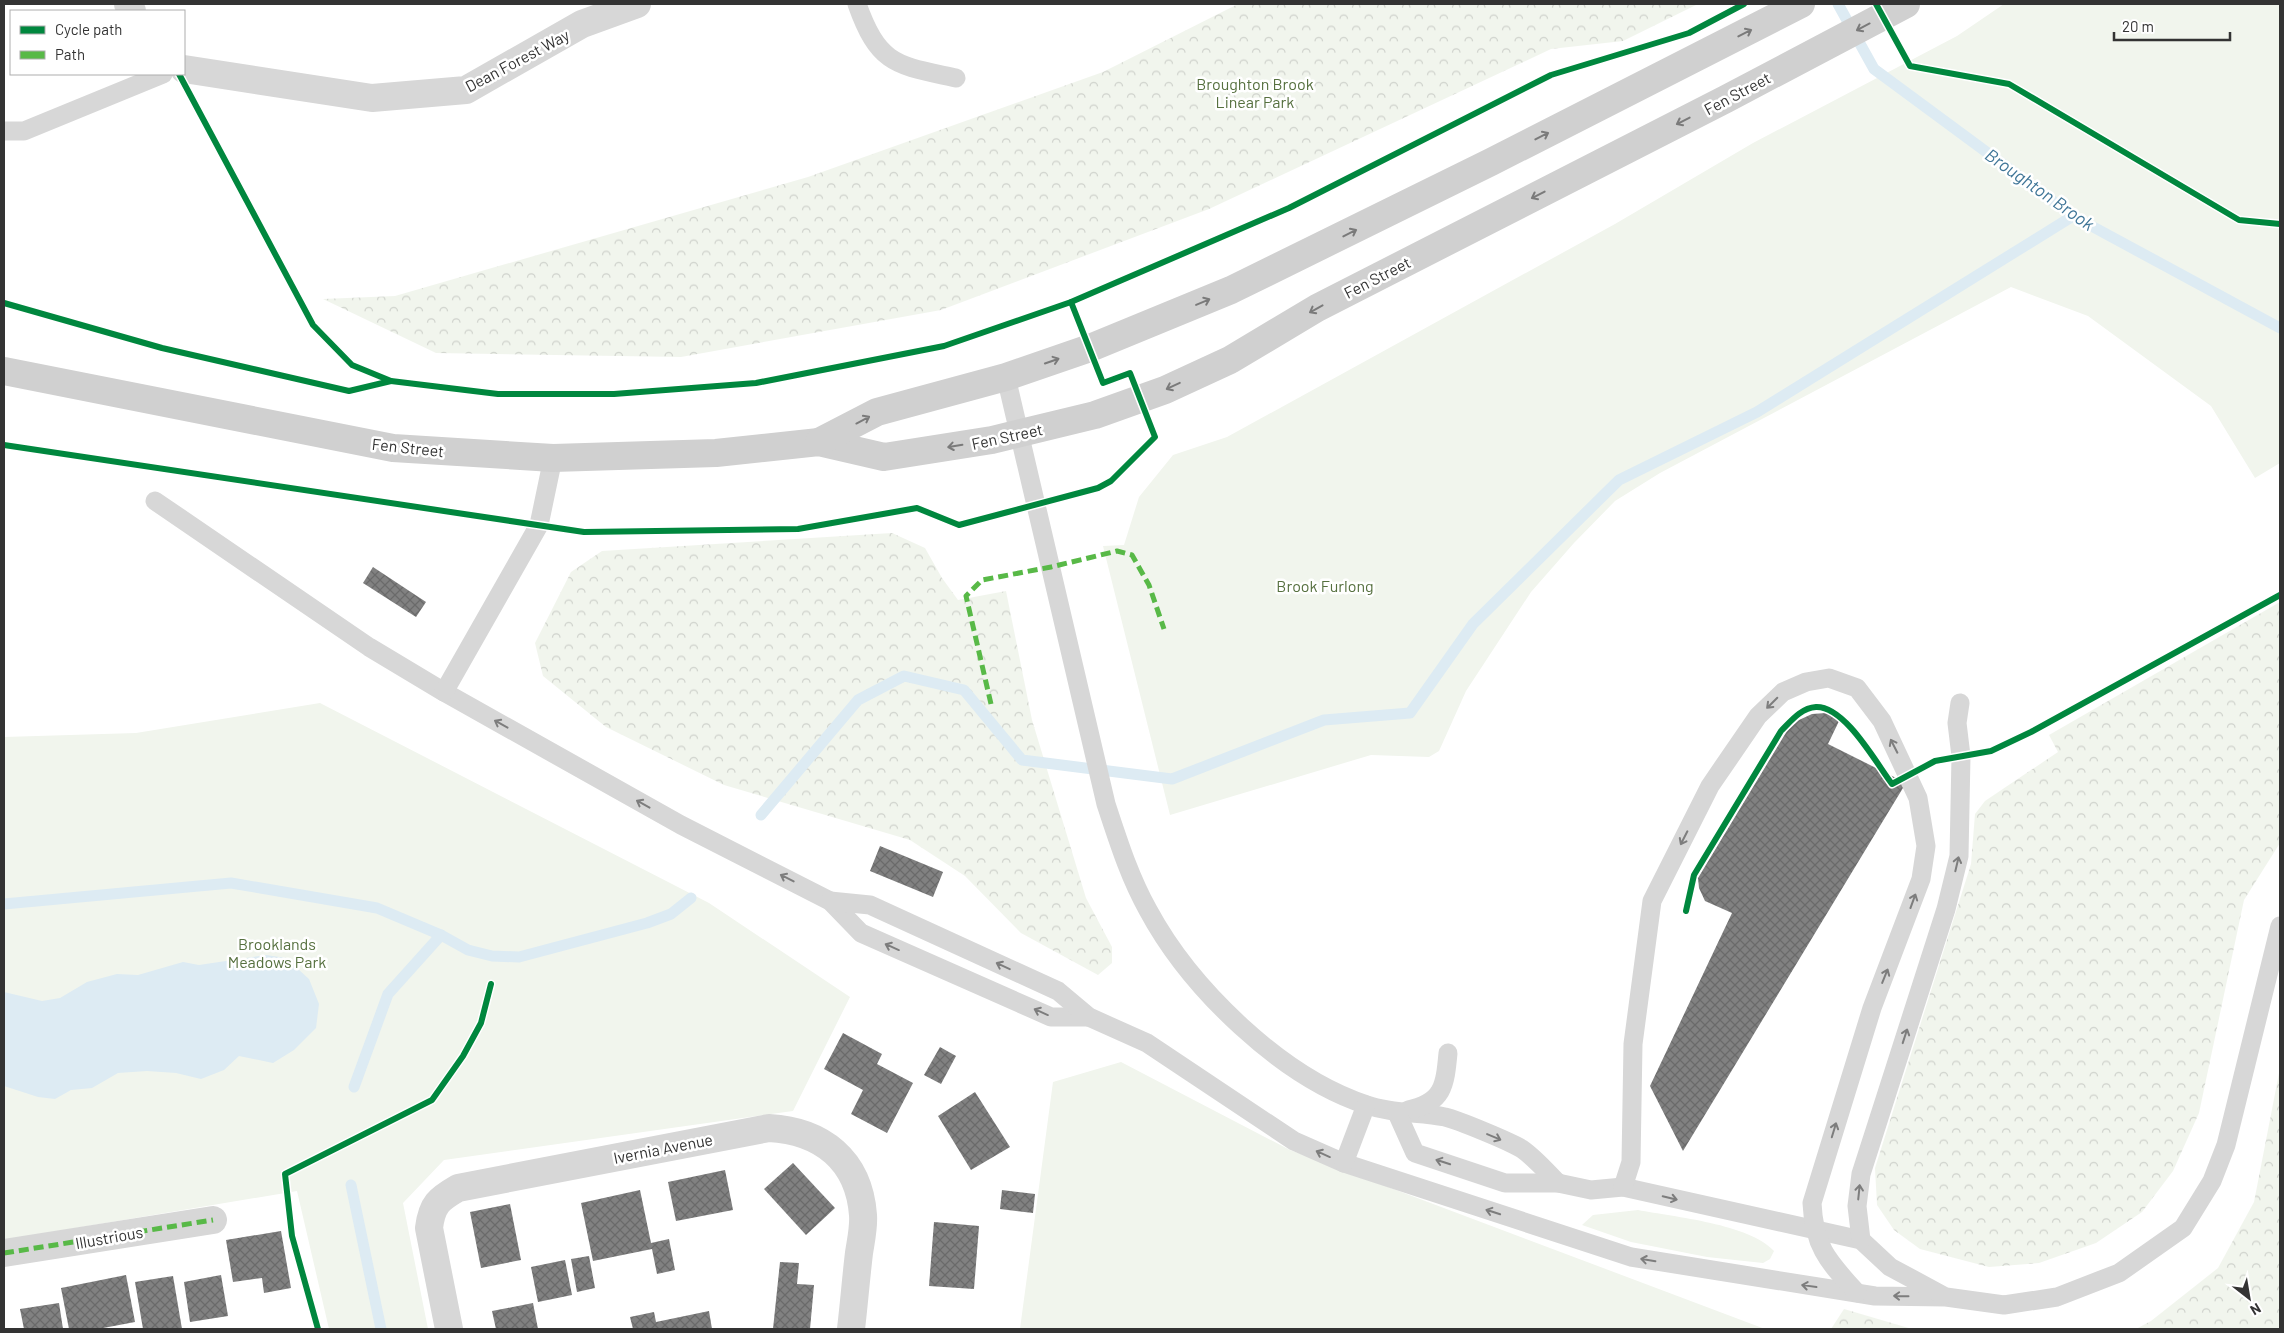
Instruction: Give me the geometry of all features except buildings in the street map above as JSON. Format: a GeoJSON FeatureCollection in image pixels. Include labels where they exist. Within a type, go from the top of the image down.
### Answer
{"type":"FeatureCollection","features":[{"type":"Feature","properties":{"kind":"street","name":"Dean Forest Way"},"geometry":{"type":"LineString","coordinates":[[185,70],[372,98],[466,90],[577,14],[637,4]]}},
{"type":"Feature","properties":{"kind":"street","name":"Fen Street"},"geometry":{"type":"LineString","coordinates":[[819,442],[877,412],[1006,377],[1090,348],[1231,290],[1801,4]]}},
{"type":"Feature","properties":{"kind":"street","name":"Fen Street"},"geometry":{"type":"LineString","coordinates":[[4,370],[393,448],[553,458],[716,453],[819,442],[884,457],[1020,435],[1095,415],[1165,390],[1230,360],[1317,308],[1726,99],[1906,4]]}},
{"type":"Feature","properties":{"kind":"street","name":"Ivernia Avenue"},"geometry":{"type":"LineString","coordinates":[[450,1329],[429,1228],[430,1215],[435,1204],[445,1195],[458,1188],[769,1128],[790,1129],[815,1138],[843,1160],[855,1178],[863,1217],[851,1329]]}},
{"type":"Feature","properties":{"kind":"street","name":"Illustrious"},"geometry":{"type":"LineString","coordinates":[[4,1253],[213,1220]]}},
{"type":"Feature","properties":{"kind":"lane"},"geometry":{"type":"LineString","coordinates":[[857,4],[866,29],[879,50],[902,66],[956,78]]}},
{"type":"Feature","properties":{"kind":"lane"},"geometry":{"type":"LineString","coordinates":[[4,131],[24,131],[161,75]]}},
{"type":"Feature","properties":{"kind":"lane"},"geometry":{"type":"LineString","coordinates":[[1006,377],[1106,804],[1124,860],[1148,910],[1176,954],[1217,1002],[1266,1050],[1313,1080],[1366,1105],[1397,1113],[1447,1118],[1522,1149],[1558,1183]]}},
{"type":"Feature","properties":{"kind":"lane"},"geometry":{"type":"LineString","coordinates":[[444,692],[539,526],[553,458]]}},
{"type":"Feature","properties":{"kind":"lane"},"geometry":{"type":"LineString","coordinates":[[155,502],[369,647],[444,692],[681,825],[830,901],[861,933],[1051,1017],[1089,1017]]}},
{"type":"Feature","properties":{"kind":"lane"},"geometry":{"type":"LineString","coordinates":[[1623,1187],[1631,1162],[1634,1044],[1652,901],[1710,786],[1758,716],[1783,692],[1806,682],[1829,678],[1857,688],[1882,722],[1918,798],[1926,846],[1921,879],[1872,1008],[1812,1204],[1815,1228],[1826,1258],[1857,1292]]}},
{"type":"Feature","properties":{"kind":"lane"},"geometry":{"type":"LineString","coordinates":[[1861,1240],[1857,1206],[1861,1174],[1946,909],[1959,856],[1961,756],[1957,723],[1960,703]]}},
{"type":"Feature","properties":{"kind":"lane"},"geometry":{"type":"LineString","coordinates":[[830,901],[870,905],[1058,991],[1089,1017],[1147,1043],[1294,1141],[1344,1163],[1631,1257],[1875,1296],[1946,1297],[2004,1305],[2057,1296],[2119,1274],[2183,1228],[2212,1181],[2226,1145],[2280,930]]}},
{"type":"Feature","properties":{"kind":"lane"},"geometry":{"type":"LineString","coordinates":[[1397,1113],[1426,1107],[1437,1099],[1446,1070],[1448,1053]]}},
{"type":"Feature","properties":{"kind":"lane"},"geometry":{"type":"LineString","coordinates":[[1344,1163],[1366,1105]]}},
{"type":"Feature","properties":{"kind":"lane"},"geometry":{"type":"LineString","coordinates":[[1397,1113],[1414,1153],[1505,1183],[1558,1183],[1591,1190],[1623,1187],[1726,1211],[1815,1228],[1861,1240],[1890,1267],[1946,1297]]}},
{"type":"Feature","properties":{"kind":"green space","name":"Broughton Brook Linear Park"},"geometry":{"type":"Polygon","coordinates":[[[1238,4],[1698,4],[1623,41],[1551,49],[1209,209],[941,310],[681,357],[436,353],[323,299],[395,296],[808,177],[1103,72],[1238,4]]]}},
{"type":"Feature","properties":{"kind":"green space","name":"Brook Furlong"},"geometry":{"type":"Polygon","coordinates":[[[2004,4],[2280,4],[2280,463],[2255,478],[2211,406],[2088,316],[2011,287],[1660,473],[1615,501],[1574,543],[1531,592],[1466,691],[1439,751],[1429,757],[1371,755],[1170,815],[1103,546],[1124,545],[1139,497],[1173,455],[1227,437],[1615,224],[1753,143],[1957,36],[2004,4]]]}},
{"type":"Feature","properties":{"kind":"green space"},"geometry":{"type":"Polygon","coordinates":[[[892,533],[925,548],[942,578],[958,600],[1006,591],[1032,720],[1086,898],[1112,947],[1112,963],[1098,975],[1021,933],[965,876],[910,840],[724,785],[606,727],[543,676],[535,643],[571,572],[602,551],[892,533]]]}},
{"type":"Feature","properties":{"kind":"green space"},"geometry":{"type":"Polygon","coordinates":[[[2280,602],[2280,843],[2244,900],[2199,1113],[2173,1171],[2142,1212],[2096,1243],[2039,1263],[1989,1267],[1920,1249],[1894,1230],[1877,1205],[1875,1168],[1971,864],[1975,814],[1985,801],[2058,752],[2049,735],[2280,602]]]}},
{"type":"Feature","properties":{"kind":"green space","name":"Brooklands Meadows Park"},"geometry":{"type":"Polygon","coordinates":[[[320,703],[709,903],[850,997],[793,1111],[444,1160],[403,1203],[428,1329],[329,1329],[297,1191],[4,1240],[4,737],[136,733],[320,703]]]}},
{"type":"Feature","properties":{"kind":"green space"},"geometry":{"type":"Polygon","coordinates":[[[1121,1062],[1290,1150],[1765,1329],[1020,1329],[1053,1082],[1121,1062]]]}},
{"type":"Feature","properties":{"kind":"green space"},"geometry":{"type":"Polygon","coordinates":[[[2280,1068],[2280,1329],[2136,1329],[2151,1321],[2218,1268],[2254,1202],[2280,1068]]]}},
{"type":"Feature","properties":{"kind":"green space"},"geometry":{"type":"Polygon","coordinates":[[[1638,1210],[1730,1228],[1748,1234],[1763,1242],[1774,1251],[1770,1259],[1763,1263],[1707,1257],[1631,1242],[1582,1225],[1593,1215],[1638,1210]]]}},
{"type":"Feature","properties":{"kind":"green space"},"geometry":{"type":"Polygon","coordinates":[[[1844,1309],[1912,1329],[1831,1329],[1844,1309]]]}},
{"type":"Feature","properties":{"kind":"shaded area"},"geometry":{"type":"Polygon","coordinates":[[[266,955],[286,958],[309,979],[319,1004],[316,1028],[294,1050],[273,1063],[239,1056],[224,1070],[201,1079],[176,1073],[147,1071],[118,1073],[92,1088],[71,1090],[55,1099],[38,1097],[4,1086],[4,992],[42,1001],[60,998],[87,982],[117,974],[138,975],[183,962],[199,965],[266,955]]]}},
{"type":"Feature","properties":{"kind":"waterway","name":"Broughton Brook"},"geometry":{"type":"LineString","coordinates":[[1838,4],[1874,69],[2073,216],[2280,328]]}},
{"type":"Feature","properties":{"kind":"waterway"},"geometry":{"type":"LineString","coordinates":[[761,815],[858,700],[904,676],[964,690],[1022,760],[1172,779],[1324,720],[1410,713],[1473,624],[1619,480],[1757,412],[2073,216]]}},
{"type":"Feature","properties":{"kind":"waterway"},"geometry":{"type":"LineString","coordinates":[[4,904],[231,883],[377,908],[441,935],[468,950],[492,956],[519,957],[647,923],[671,914],[691,898]]}},
{"type":"Feature","properties":{"kind":"waterway"},"geometry":{"type":"LineString","coordinates":[[354,1087],[388,994],[441,935]]}},
{"type":"Feature","properties":{"kind":"waterway"},"geometry":{"type":"LineString","coordinates":[[351,1185],[381,1329]]}},
{"type":"Feature","properties":{"kind":"marked path"},"geometry":{"type":"LineString","coordinates":[[991,704],[966,596],[982,580],[1051,567],[1117,551],[1132,555],[1149,585],[1164,629]]}},
{"type":"Feature","properties":{"kind":"marked path"},"geometry":{"type":"LineString","coordinates":[[4,1253],[213,1220]]}},
{"type":"Feature","properties":{"kind":"cycle path"},"geometry":{"type":"LineString","coordinates":[[180,75],[313,325],[352,365],[391,381],[498,394],[614,394],[756,383],[944,346],[1071,302],[1289,208],[1551,75],[1689,33],[1744,4]]}},
{"type":"Feature","properties":{"kind":"cycle path"},"geometry":{"type":"LineString","coordinates":[[1876,4],[1910,66],[2009,84],[2239,220],[2280,224]]}},
{"type":"Feature","properties":{"kind":"cycle path"},"geometry":{"type":"LineString","coordinates":[[4,445],[584,532],[798,529],[917,508],[959,525],[1098,488],[1111,481],[1155,437],[1130,373],[1103,383],[1071,302]]}},
{"type":"Feature","properties":{"kind":"cycle path"},"geometry":{"type":"LineString","coordinates":[[4,303],[162,348],[349,391],[391,381]]}},
{"type":"Feature","properties":{"kind":"cycle path"},"geometry":{"type":"LineString","coordinates":[[1686,911],[1694,875],[1781,731],[1806,710],[1816,707],[1827,709],[1849,725],[1892,784],[1935,761],[1991,751],[2031,732],[2280,595]]}},
{"type":"Feature","properties":{"kind":"cycle path"},"geometry":{"type":"LineString","coordinates":[[318,1329],[292,1236],[285,1174],[432,1100],[463,1056],[481,1023],[491,984]]}}]}
